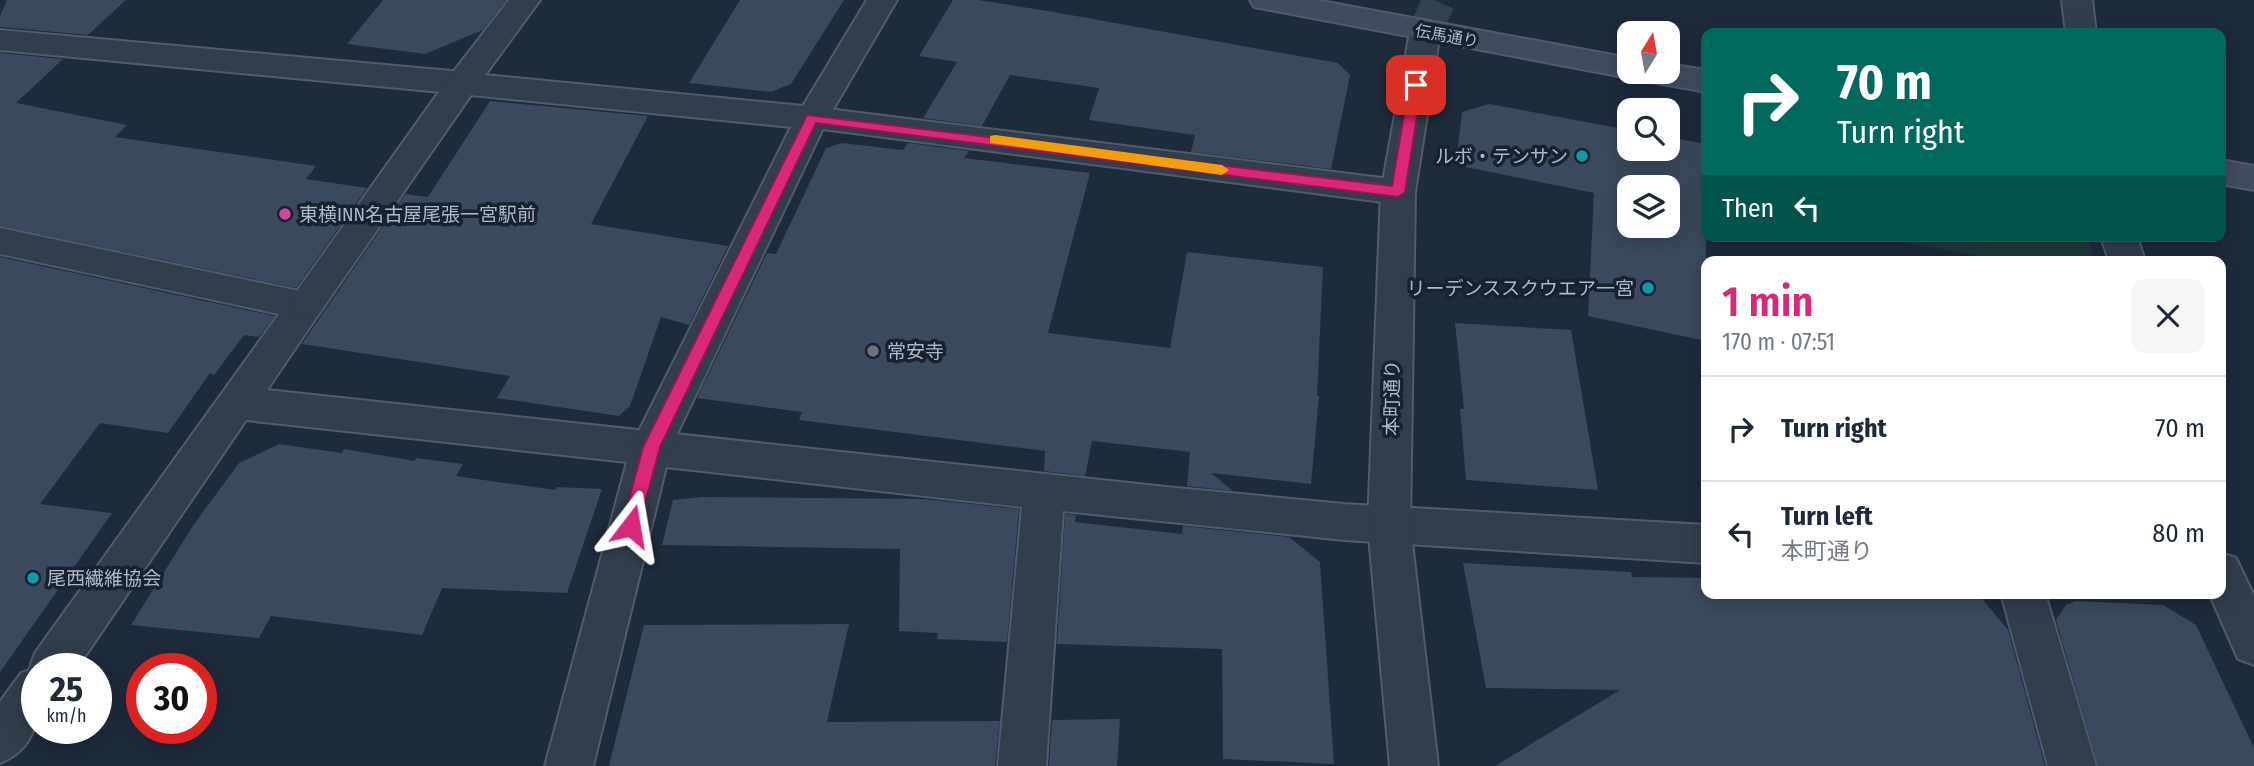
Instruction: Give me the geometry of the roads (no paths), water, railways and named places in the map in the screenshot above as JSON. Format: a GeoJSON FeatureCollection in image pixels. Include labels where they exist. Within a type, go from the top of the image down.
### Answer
{"type":"FeatureCollection","features":[{"type":"Feature","properties":{"kind":"main road","name":"伝馬通り"},"geometry":{"type":"LineString","coordinates":[[1265,0],[1617,66]]}},
{"type":"Feature","properties":{"kind":"main road"},"geometry":{"type":"LineString","coordinates":[[1680,77],[1701,80]]}},
{"type":"Feature","properties":{"kind":"main road"},"geometry":{"type":"LineString","coordinates":[[2226,173],[2254,178]]}},
{"type":"Feature","properties":{"kind":"street"},"geometry":{"type":"LineString","coordinates":[[62,653],[462,83],[525,0]]}},
{"type":"Feature","properties":{"kind":"street"},"geometry":{"type":"LineString","coordinates":[[569,766],[651,447],[812,118],[882,0]]}},
{"type":"Feature","properties":{"kind":"street"},"geometry":{"type":"LineString","coordinates":[[2077,0],[2080,28]]}},
{"type":"Feature","properties":{"kind":"street","name":"本町通り"},"geometry":{"type":"LineString","coordinates":[[1414,766],[1389,525],[1398,192],[1425,32]]}},
{"type":"Feature","properties":{"kind":"street"},"geometry":{"type":"LineString","coordinates":[[0,40],[812,118],[1398,192]]}},
{"type":"Feature","properties":{"kind":"street"},"geometry":{"type":"LineString","coordinates":[[0,242],[305,305]]}},
{"type":"Feature","properties":{"kind":"street"},"geometry":{"type":"LineString","coordinates":[[238,403],[1044,492],[1389,525],[1701,544]]}},
{"type":"Feature","properties":{"kind":"street"},"geometry":{"type":"LineString","coordinates":[[1022,766],[1044,492]]}},
{"type":"Feature","properties":{"kind":"street"},"geometry":{"type":"LineString","coordinates":[[2226,570],[2254,570]]}},
{"type":"Feature","properties":{"kind":"street"},"geometry":{"type":"LineString","coordinates":[[2226,581],[2254,644]]}},
{"type":"Feature","properties":{"kind":"street"},"geometry":{"type":"LineString","coordinates":[[2026,599],[2073,766]]}},
{"type":"Feature","properties":{"kind":"street"},"geometry":{"type":"LineString","coordinates":[[0,740],[21,710]]}},
{"type":"Feature","properties":{"kind":"tunnel"},"geometry":{"type":"LineString","coordinates":[[1425,32],[1439,0]]}},
{"type":"Feature","properties":{"kind":"place","name":"ルボ・テンサン"},"geometry":{"type":"Point","coordinates":[1582,156]}},
{"type":"Feature","properties":{"kind":"place","name":"東横INN名古屋尾張一宮駅前"},"geometry":{"type":"Point","coordinates":[285,214]}},
{"type":"Feature","properties":{"kind":"place","name":"リーデンススクウエア一宮"},"geometry":{"type":"Point","coordinates":[1648,288]}},
{"type":"Feature","properties":{"kind":"place","name":"常安寺"},"geometry":{"type":"Point","coordinates":[873,351]}},
{"type":"Feature","properties":{"kind":"place","name":"尾西繊維協会"},"geometry":{"type":"Point","coordinates":[33,578]}}]}
